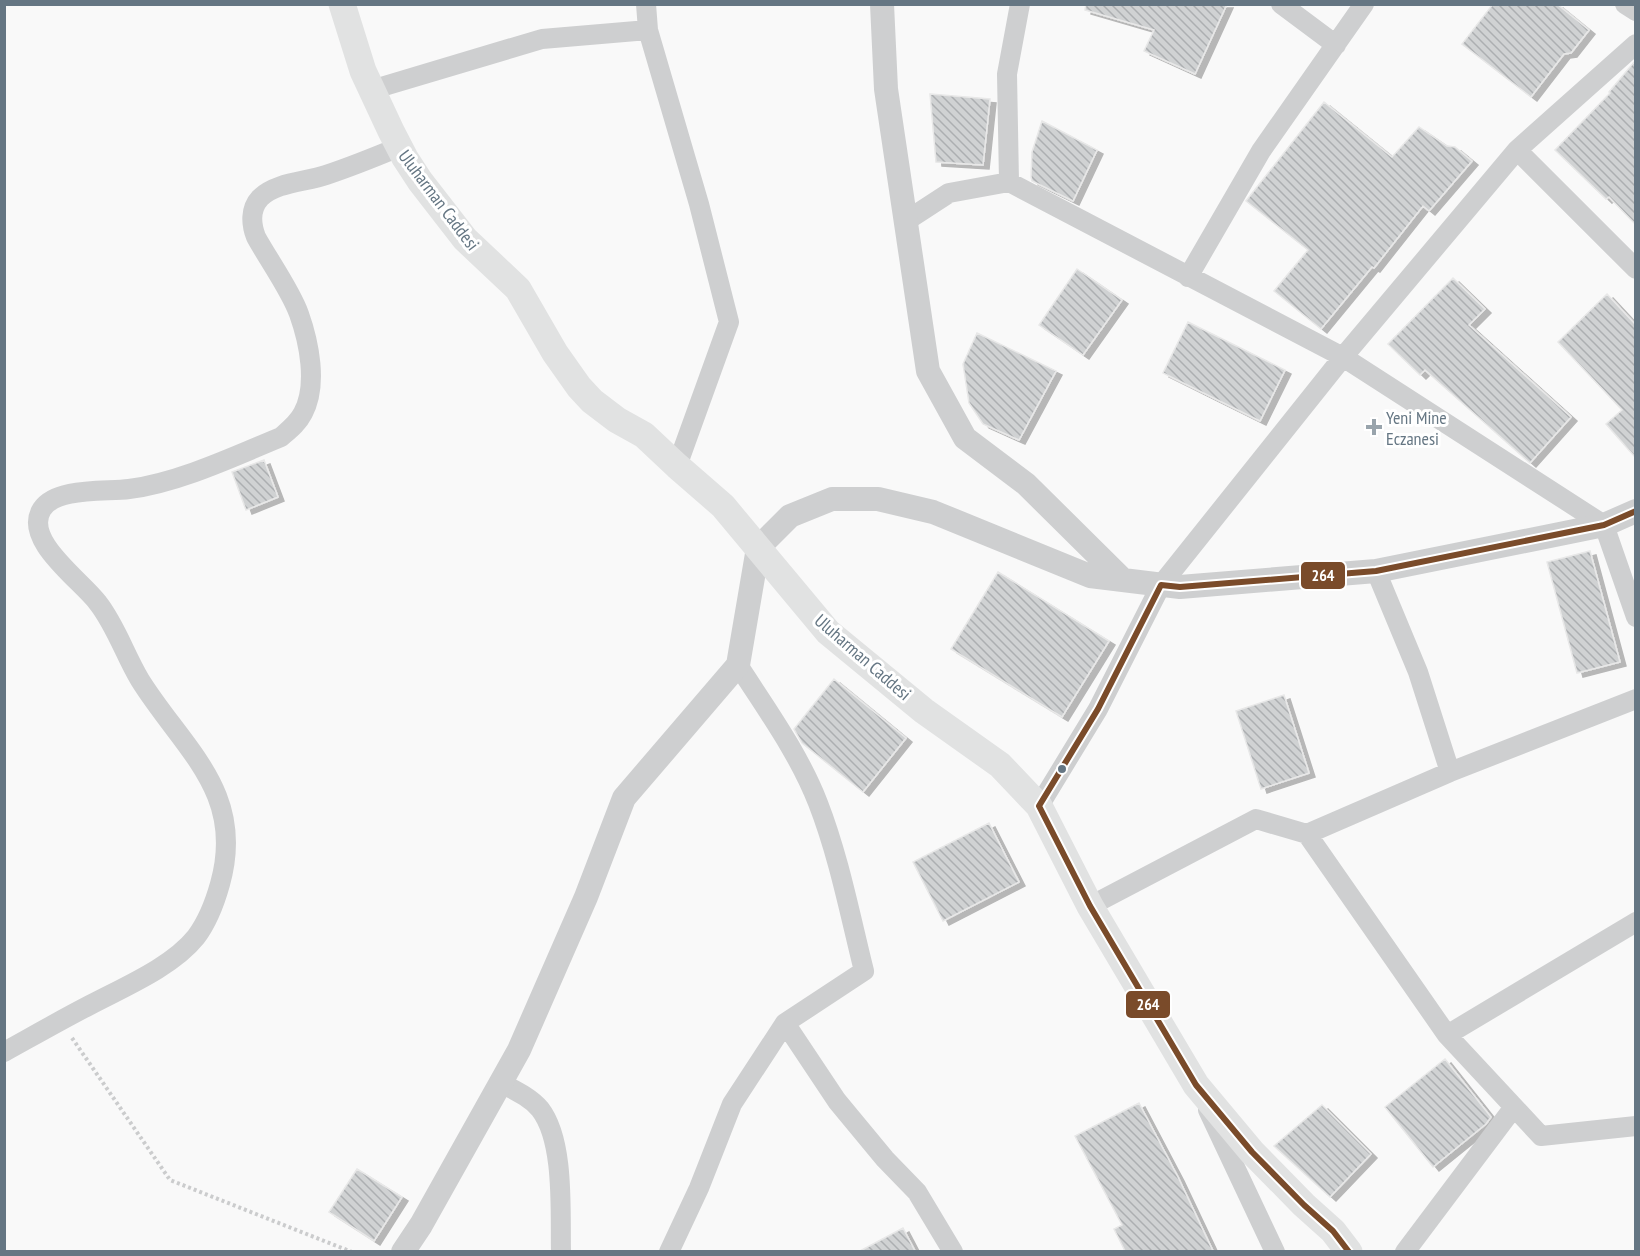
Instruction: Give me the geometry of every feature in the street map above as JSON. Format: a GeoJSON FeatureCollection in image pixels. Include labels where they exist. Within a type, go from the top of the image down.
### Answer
{"type":"FeatureCollection","features":[{"type":"Feature","properties":{"kind":"main road","name":"Uluharman Caddesi"},"geometry":{"type":"LineString","coordinates":[[342,4],[371,90],[399,147],[420,181],[465,239],[518,289],[555,353],[579,387],[592,401],[617,420],[644,435],[723,506],[828,632],[924,711],[1000,765],[1039,806],[1090,906],[1196,1085],[1252,1152],[1304,1205],[1334,1231],[1349,1251]]}},
{"type":"Feature","properties":{"kind":"street"},"geometry":{"type":"LineString","coordinates":[[646,4],[648,30],[699,204],[729,322],[677,466]]}},
{"type":"Feature","properties":{"kind":"street"},"geometry":{"type":"LineString","coordinates":[[882,4],[886,89],[928,370],[965,438],[1026,484],[1123,580]]}},
{"type":"Feature","properties":{"kind":"street"},"geometry":{"type":"LineString","coordinates":[[1009,182],[1007,74],[1020,4]]}},
{"type":"Feature","properties":{"kind":"street"},"geometry":{"type":"LineString","coordinates":[[1281,4],[1336,45]]}},
{"type":"Feature","properties":{"kind":"street"},"geometry":{"type":"LineString","coordinates":[[1188,277],[1261,151],[1364,4]]}},
{"type":"Feature","properties":{"kind":"street"},"geometry":{"type":"LineString","coordinates":[[1625,4],[1635,11]]}},
{"type":"Feature","properties":{"kind":"street"},"geometry":{"type":"LineString","coordinates":[[371,90],[542,39],[648,30]]}},
{"type":"Feature","properties":{"kind":"street"},"geometry":{"type":"LineString","coordinates":[[1039,806],[1098,709],[1161,585],[1343,357],[1517,150],[1635,44]]}},
{"type":"Feature","properties":{"kind":"street"},"geometry":{"type":"LineString","coordinates":[[4,1052],[167,962],[184,949],[197,936],[208,919],[224,870],[226,847],[221,807],[213,785],[202,765],[141,682],[101,606],[44,544],[38,530],[41,510],[48,502],[59,496],[131,489],[181,476],[281,437],[294,426],[303,413],[309,397],[311,384],[309,354],[299,312],[252,228],[254,208],[267,193],[284,186],[324,176],[399,147]]}},
{"type":"Feature","properties":{"kind":"street"},"geometry":{"type":"LineString","coordinates":[[1517,150],[1635,269]]}},
{"type":"Feature","properties":{"kind":"street"},"geometry":{"type":"LineString","coordinates":[[906,221],[949,194],[1009,182],[1343,357],[1604,525],[1635,617]]}},
{"type":"Feature","properties":{"kind":"street"},"geometry":{"type":"LineString","coordinates":[[403,1251],[421,1225],[519,1050],[581,908],[624,798],[738,665],[758,548],[790,516],[832,499],[878,499],[933,512],[1090,576],[1180,587],[1376,571],[1604,525],[1635,511]]}},
{"type":"Feature","properties":{"kind":"street"},"geometry":{"type":"LineString","coordinates":[[1376,571],[1418,672],[1450,772]]}},
{"type":"Feature","properties":{"kind":"street"},"geometry":{"type":"LineString","coordinates":[[669,1251],[699,1188],[732,1104],[784,1023],[864,971],[843,885],[818,803],[793,750],[738,665]]}},
{"type":"Feature","properties":{"kind":"street"},"geometry":{"type":"LineString","coordinates":[[1306,834],[1450,772],[1635,699]]}},
{"type":"Feature","properties":{"kind":"street"},"geometry":{"type":"LineString","coordinates":[[1090,906],[1256,819],[1306,834],[1447,1035],[1541,1136],[1635,1126]]}},
{"type":"Feature","properties":{"kind":"street"},"geometry":{"type":"LineString","coordinates":[[1447,1035],[1635,922]]}},
{"type":"Feature","properties":{"kind":"street"},"geometry":{"type":"LineString","coordinates":[[784,1023],[837,1101],[885,1159],[917,1192],[953,1251]]}},
{"type":"Feature","properties":{"kind":"street"},"geometry":{"type":"LineString","coordinates":[[501,1083],[532,1101],[546,1119],[552,1132],[560,1182],[561,1251]]}},
{"type":"Feature","properties":{"kind":"street"},"geometry":{"type":"LineString","coordinates":[[1196,1085],[1275,1251]]}},
{"type":"Feature","properties":{"kind":"street"},"geometry":{"type":"LineString","coordinates":[[1405,1251],[1514,1107]]}},
{"type":"Feature","properties":{"kind":"path"},"geometry":{"type":"LineString","coordinates":[[59,1021],[171,1180],[352,1251]]}},
{"type":"Feature","properties":{"kind":"building"},"geometry":{"type":"Polygon","coordinates":[[[1086,4],[1227,4],[1195,74],[1144,51],[1154,30],[1085,10],[1086,4]]]}},
{"type":"Feature","properties":{"kind":"building"},"geometry":{"type":"Polygon","coordinates":[[[1493,4],[1557,4],[1589,30],[1571,53],[1564,54],[1531,97],[1462,44],[1493,4]]]}},
{"type":"Feature","properties":{"kind":"building"},"geometry":{"type":"Polygon","coordinates":[[[1635,61],[1635,224],[1609,197],[1606,199],[1555,150],[1610,93],[1635,61]]]}},
{"type":"Feature","properties":{"kind":"building"},"geometry":{"type":"Polygon","coordinates":[[[930,94],[990,99],[983,165],[936,162],[930,94]]]}},
{"type":"Feature","properties":{"kind":"building"},"geometry":{"type":"Polygon","coordinates":[[[1324,102],[1392,157],[1419,127],[1447,146],[1455,147],[1472,161],[1429,211],[1423,206],[1374,268],[1372,267],[1321,329],[1274,291],[1308,250],[1246,201],[1324,102]]]}},
{"type":"Feature","properties":{"kind":"building"},"geometry":{"type":"Polygon","coordinates":[[[1042,121],[1097,150],[1073,201],[1032,181],[1032,152],[1042,121]]]}},
{"type":"Feature","properties":{"kind":"building"},"geometry":{"type":"Polygon","coordinates":[[[1077,269],[1122,300],[1083,355],[1039,325],[1077,269]]]}},
{"type":"Feature","properties":{"kind":"building"},"geometry":{"type":"Polygon","coordinates":[[[1453,278],[1485,309],[1469,325],[1571,417],[1530,463],[1425,370],[1420,375],[1388,344],[1453,278]]]}},
{"type":"Feature","properties":{"kind":"building"},"geometry":{"type":"Polygon","coordinates":[[[1607,294],[1635,324],[1635,457],[1606,424],[1622,410],[1558,342],[1607,294]]]}},
{"type":"Feature","properties":{"kind":"building"},"geometry":{"type":"Polygon","coordinates":[[[1188,322],[1285,370],[1260,421],[1163,373],[1188,322]]]}},
{"type":"Feature","properties":{"kind":"building"},"geometry":{"type":"Polygon","coordinates":[[[977,333],[1056,371],[1019,440],[983,424],[969,403],[963,364],[977,333]]]}},
{"type":"Feature","properties":{"kind":"building"},"geometry":{"type":"Polygon","coordinates":[[[264,460],[278,497],[246,510],[232,472],[264,460]]]}},
{"type":"Feature","properties":{"kind":"building"},"geometry":{"type":"Polygon","coordinates":[[[1590,551],[1620,662],[1577,673],[1547,562],[1590,551]]]}},
{"type":"Feature","properties":{"kind":"building"},"geometry":{"type":"Polygon","coordinates":[[[998,572],[1109,641],[1062,717],[951,649],[998,572]]]}},
{"type":"Feature","properties":{"kind":"building"},"geometry":{"type":"Polygon","coordinates":[[[834,679],[906,738],[863,792],[802,743],[794,729],[834,679]]]}},
{"type":"Feature","properties":{"kind":"building"},"geometry":{"type":"Polygon","coordinates":[[[1284,695],[1309,773],[1261,789],[1236,711],[1284,695]]]}},
{"type":"Feature","properties":{"kind":"building"},"geometry":{"type":"Polygon","coordinates":[[[989,823],[1019,882],[943,921],[913,862],[989,823]]]}},
{"type":"Feature","properties":{"kind":"building"},"geometry":{"type":"Polygon","coordinates":[[[1445,1059],[1491,1117],[1486,1124],[1433,1167],[1385,1107],[1445,1059]]]}},
{"type":"Feature","properties":{"kind":"building"},"geometry":{"type":"Polygon","coordinates":[[[1139,1103],[1213,1251],[1125,1251],[1114,1229],[1122,1225],[1075,1136],[1139,1103]]]}},
{"type":"Feature","properties":{"kind":"building"},"geometry":{"type":"Polygon","coordinates":[[[1322,1105],[1371,1154],[1330,1197],[1274,1146],[1322,1105]]]}},
{"type":"Feature","properties":{"kind":"building"},"geometry":{"type":"Polygon","coordinates":[[[357,1169],[402,1197],[374,1241],[329,1212],[357,1169]]]}},
{"type":"Feature","properties":{"kind":"building"},"geometry":{"type":"Polygon","coordinates":[[[903,1228],[915,1251],[860,1251],[903,1228]]]}},
{"type":"Feature","properties":{"kind":"transit line","name":"264"},"geometry":{"type":"LineString","coordinates":[[1349,1252],[1333,1231],[1252,1152],[1196,1085],[1090,906],[1039,806],[1098,709],[1161,585],[1180,587],[1376,571],[1604,525],[1636,511]]}},
{"type":"Feature","properties":{"kind":"place","name":"Yeni Mine Eczanesi"},"geometry":{"type":"Point","coordinates":[1374,427]}}]}
